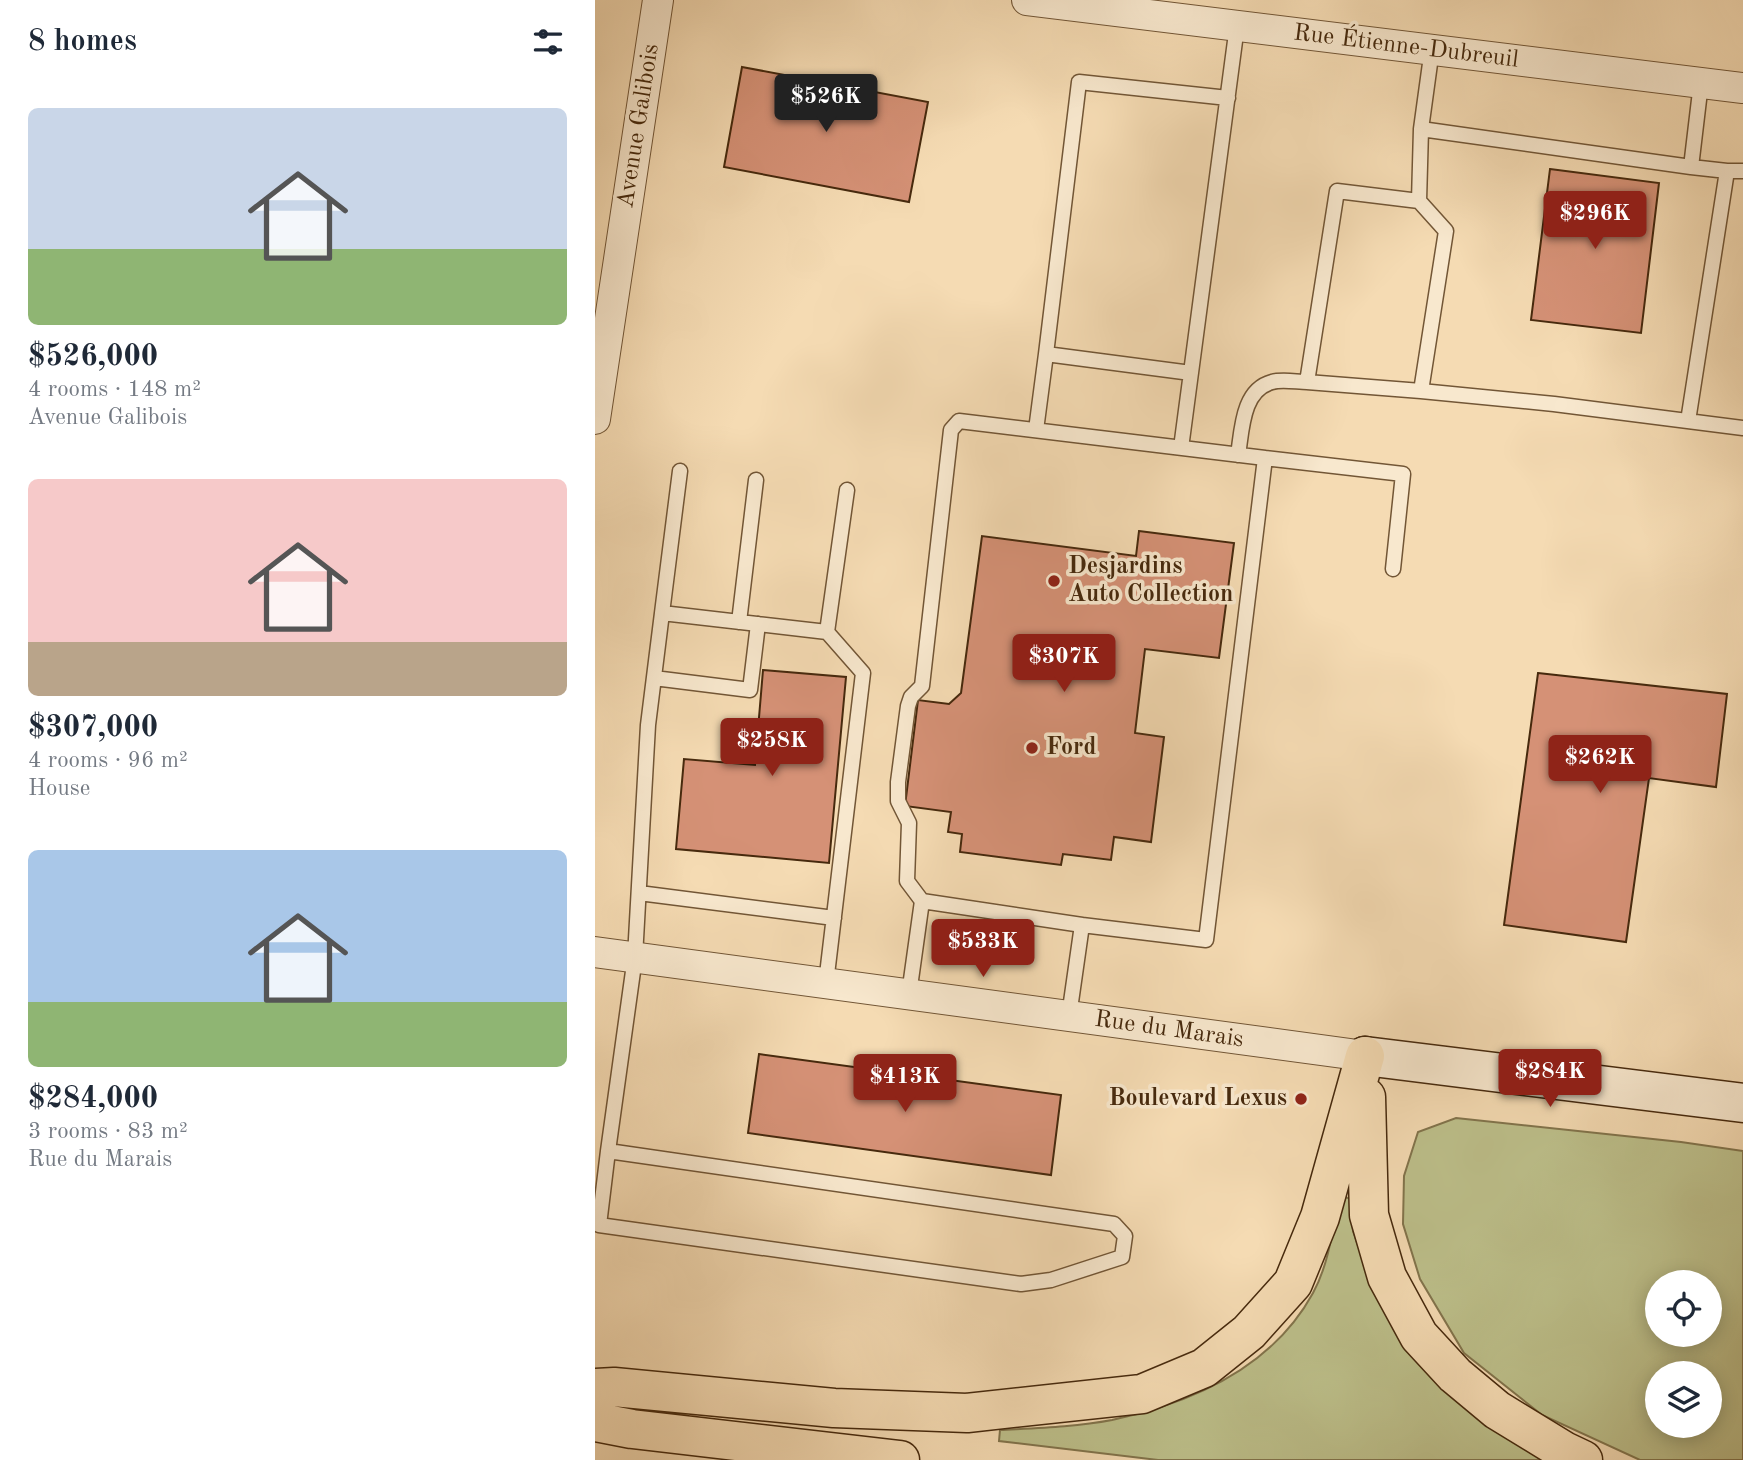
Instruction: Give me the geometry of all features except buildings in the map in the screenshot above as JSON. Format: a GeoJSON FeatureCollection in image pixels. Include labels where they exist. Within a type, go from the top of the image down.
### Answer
{"type":"FeatureCollection","features":[{"type":"Feature","properties":{"kind":"highway"},"geometry":{"type":"LineString","coordinates":[[595,1388],[614,1387],[834,1408],[967,1413],[1142,1394],[1205,1368],[1249,1332],[1293,1283],[1319,1217],[1365,1056]]}},
{"type":"Feature","properties":{"kind":"highway"},"geometry":{"type":"LineString","coordinates":[[1365,1056],[1369,1215],[1387,1277],[1412,1325],[1455,1376],[1497,1410],[1583,1460]]}},
{"type":"Feature","properties":{"kind":"highway"},"geometry":{"type":"LineString","coordinates":[[595,1422],[632,1429],[900,1460]]}},
{"type":"Feature","properties":{"kind":"street","name":"Avenue Galibois"},"geometry":{"type":"LineString","coordinates":[[595,419],[658,0]]}},
{"type":"Feature","properties":{"kind":"street","name":"Rue Étienne-Dubreuil"},"geometry":{"type":"LineString","coordinates":[[1027,0],[1743,88]]}},
{"type":"Feature","properties":{"kind":"street","name":"Rue du Marais"},"geometry":{"type":"LineString","coordinates":[[595,952],[1365,1056],[1743,1103]]}},
{"type":"Feature","properties":{"kind":"lane"},"geometry":{"type":"LineString","coordinates":[[1181,448],[1237,26]]}},
{"type":"Feature","properties":{"kind":"lane"},"geometry":{"type":"LineString","coordinates":[[1419,201],[1421,129],[1432,50]]}},
{"type":"Feature","properties":{"kind":"lane"},"geometry":{"type":"LineString","coordinates":[[1036,430],[1079,82],[1227,98]]}},
{"type":"Feature","properties":{"kind":"lane"},"geometry":{"type":"LineString","coordinates":[[1691,167],[1701,83]]}},
{"type":"Feature","properties":{"kind":"lane"},"geometry":{"type":"LineString","coordinates":[[1421,129],[1727,172],[1743,171]]}},
{"type":"Feature","properties":{"kind":"lane"},"geometry":{"type":"LineString","coordinates":[[1688,421],[1727,172]]}},
{"type":"Feature","properties":{"kind":"lane"},"geometry":{"type":"LineString","coordinates":[[1307,382],[1337,191],[1419,201],[1446,231],[1421,391]]}},
{"type":"Feature","properties":{"kind":"lane"},"geometry":{"type":"LineString","coordinates":[[1046,354],[1191,373]]}},
{"type":"Feature","properties":{"kind":"lane"},"geometry":{"type":"LineString","coordinates":[[1238,455],[1246,407],[1256,391],[1272,382],[1307,382],[1421,391],[1554,404],[1743,428]]}},
{"type":"Feature","properties":{"kind":"lane"},"geometry":{"type":"LineString","coordinates":[[1265,458],[1206,940],[1081,925],[922,901],[907,881],[909,822],[898,801],[898,782],[908,706],[911,697],[922,686],[951,430],[959,421],[1403,474],[1393,569]]}},
{"type":"Feature","properties":{"kind":"lane"},"geometry":{"type":"LineString","coordinates":[[608,1151],[1114,1224],[1125,1236],[1122,1257],[1051,1280],[1021,1284],[597,1225],[601,1166],[608,1151],[635,957],[648,725],[680,471]]}},
{"type":"Feature","properties":{"kind":"lane"},"geometry":{"type":"LineString","coordinates":[[739,622],[756,480]]}},
{"type":"Feature","properties":{"kind":"lane"},"geometry":{"type":"LineString","coordinates":[[827,632],[847,490]]}},
{"type":"Feature","properties":{"kind":"lane"},"geometry":{"type":"LineString","coordinates":[[662,613],[827,632],[863,673],[826,983]]}},
{"type":"Feature","properties":{"kind":"lane"},"geometry":{"type":"LineString","coordinates":[[654,678],[750,691],[758,624]]}},
{"type":"Feature","properties":{"kind":"lane"},"geometry":{"type":"LineString","coordinates":[[639,893],[834,918]]}},
{"type":"Feature","properties":{"kind":"lane"},"geometry":{"type":"LineString","coordinates":[[909,995],[922,901]]}},
{"type":"Feature","properties":{"kind":"lane"},"geometry":{"type":"LineString","coordinates":[[1069,1016],[1081,925]]}},
{"type":"Feature","properties":{"kind":"green space"},"geometry":{"type":"Polygon","coordinates":[[[1456,1118],[1743,1151],[1743,1460],[1640,1460],[1542,1415],[1464,1353],[1420,1279],[1403,1224],[1404,1176],[1418,1132],[1456,1118]]]}},
{"type":"Feature","properties":{"kind":"green space"},"geometry":{"type":"Polygon","coordinates":[[[1339,1195],[1351,1199],[1353,1231],[1370,1280],[1552,1460],[1158,1460],[999,1441],[1000,1430],[1112,1420],[1171,1404],[1227,1378],[1252,1362],[1276,1342],[1296,1319],[1313,1293],[1327,1258],[1339,1195]]]}},
{"type":"Feature","properties":{"kind":"place","name":"Desjardins Auto Collection"},"geometry":{"type":"Point","coordinates":[1054,581]}},
{"type":"Feature","properties":{"kind":"place","name":"Ford"},"geometry":{"type":"Point","coordinates":[1032,748]}},
{"type":"Feature","properties":{"kind":"place","name":"Boulevard Lexus"},"geometry":{"type":"Point","coordinates":[1301,1099]}}]}
